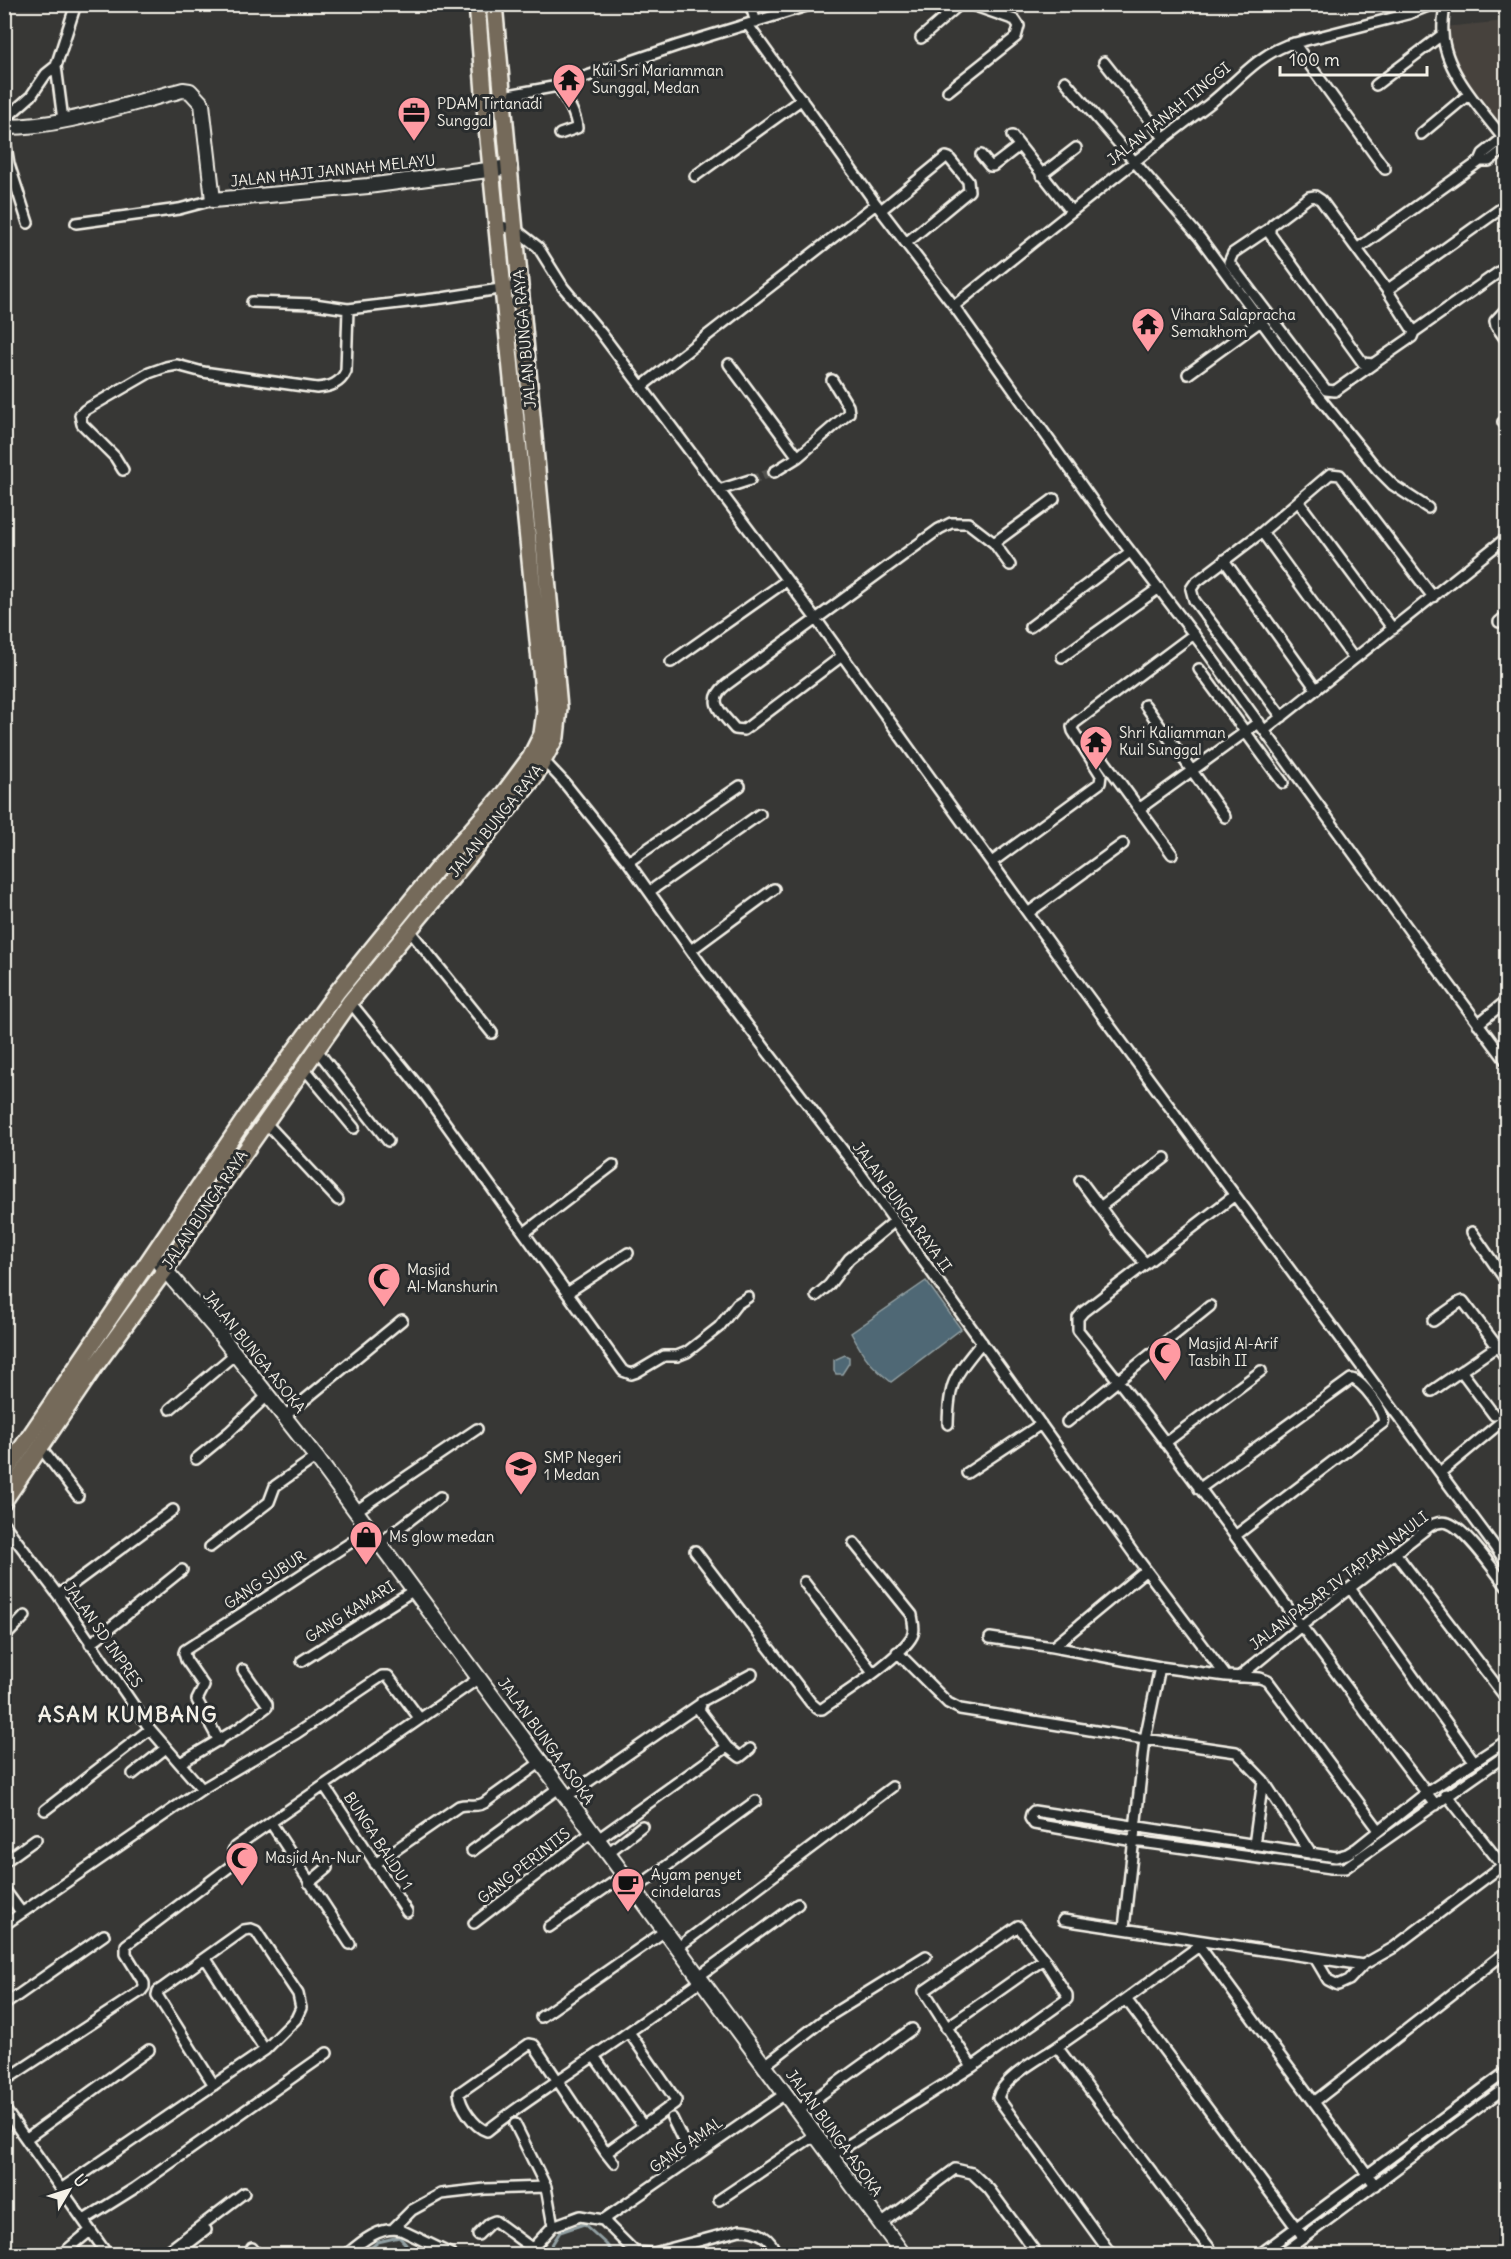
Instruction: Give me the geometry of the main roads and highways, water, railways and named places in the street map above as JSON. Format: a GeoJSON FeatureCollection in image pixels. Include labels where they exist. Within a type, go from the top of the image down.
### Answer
{"type":"FeatureCollection","features":[{"type":"Feature","properties":{"kind":"main road","name":"JALAN BUNGA RAYA"},"geometry":{"type":"LineString","coordinates":[[4,1474],[294,1050],[337,992],[407,906],[504,793],[537,748],[542,734],[545,711],[502,288],[477,4]]}},
{"type":"Feature","properties":{"kind":"main road","name":"JALAN BUNGA RAYA"},"geometry":{"type":"LineString","coordinates":[[4,1501],[96,1365],[165,1270],[218,1190],[350,1002],[534,778],[545,762],[556,738],[559,708],[494,4]]}},
{"type":"Feature","properties":{"kind":"main road"},"geometry":{"type":"LineString","coordinates":[[522,477],[538,475]]}},
{"type":"Feature","properties":{"kind":"main road"},"geometry":{"type":"LineString","coordinates":[[407,906],[420,916]]}},
{"type":"Feature","properties":{"kind":"water"},"geometry":{"type":"Polygon","coordinates":[[[926,1281],[961,1329],[891,1382],[868,1360],[851,1333],[926,1281]]]}},
{"type":"Feature","properties":{"kind":"water"},"geometry":{"type":"Polygon","coordinates":[[[845,1355],[849,1357],[849,1363],[842,1374],[836,1374],[834,1360],[845,1355]]]}},
{"type":"Feature","properties":{"kind":"waterway"},"geometry":{"type":"LineString","coordinates":[[546,2254],[560,2232],[584,2224],[614,2254]]}},
{"type":"Feature","properties":{"kind":"waterway"},"geometry":{"type":"LineString","coordinates":[[364,2254],[378,2242],[399,2237],[415,2254]]}},
{"type":"Feature","properties":{"kind":"waterway"},"geometry":{"type":"LineString","coordinates":[[687,2254],[734,2245],[752,2254]]}},
{"type":"Feature","properties":{"kind":"tunnel"},"geometry":{"type":"LineString","coordinates":[[750,480],[774,472]]}},
{"type":"Feature","properties":{"kind":"place","name":"Kuil Sri Mariamman Sunggal, Medan"},"geometry":{"type":"Point","coordinates":[569,109]}},
{"type":"Feature","properties":{"kind":"place","name":"PDAM Tirtanadi Sunggal"},"geometry":{"type":"Point","coordinates":[414,142]}},
{"type":"Feature","properties":{"kind":"place","name":"Vihara Salapracha Semakhom"},"geometry":{"type":"Point","coordinates":[1148,353]}},
{"type":"Feature","properties":{"kind":"place","name":"Shri Kaliamman Kuil Sunggal"},"geometry":{"type":"Point","coordinates":[1096,771]}},
{"type":"Feature","properties":{"kind":"place","name":"Masjid Al-Manshurin"},"geometry":{"type":"Point","coordinates":[384,1308]}},
{"type":"Feature","properties":{"kind":"place","name":"Masjid Al-Arif Tasbih II"},"geometry":{"type":"Point","coordinates":[1165,1382]}},
{"type":"Feature","properties":{"kind":"place","name":"SMP Negeri 1 Medan"},"geometry":{"type":"Point","coordinates":[521,1496]}},
{"type":"Feature","properties":{"kind":"place","name":"Ms glow medan"},"geometry":{"type":"Point","coordinates":[366,1566]}},
{"type":"Feature","properties":{"kind":"place","name":"Masjid An-Nur"},"geometry":{"type":"Point","coordinates":[242,1887]}},
{"type":"Feature","properties":{"kind":"place","name":"Ayam penyet cindelaras"},"geometry":{"type":"Point","coordinates":[628,1913]}},
{"type":"Feature","properties":{"kind":"district","name":"ASAM KUMBANG"},"geometry":{"type":"Point","coordinates":[128,1715]}}]}
